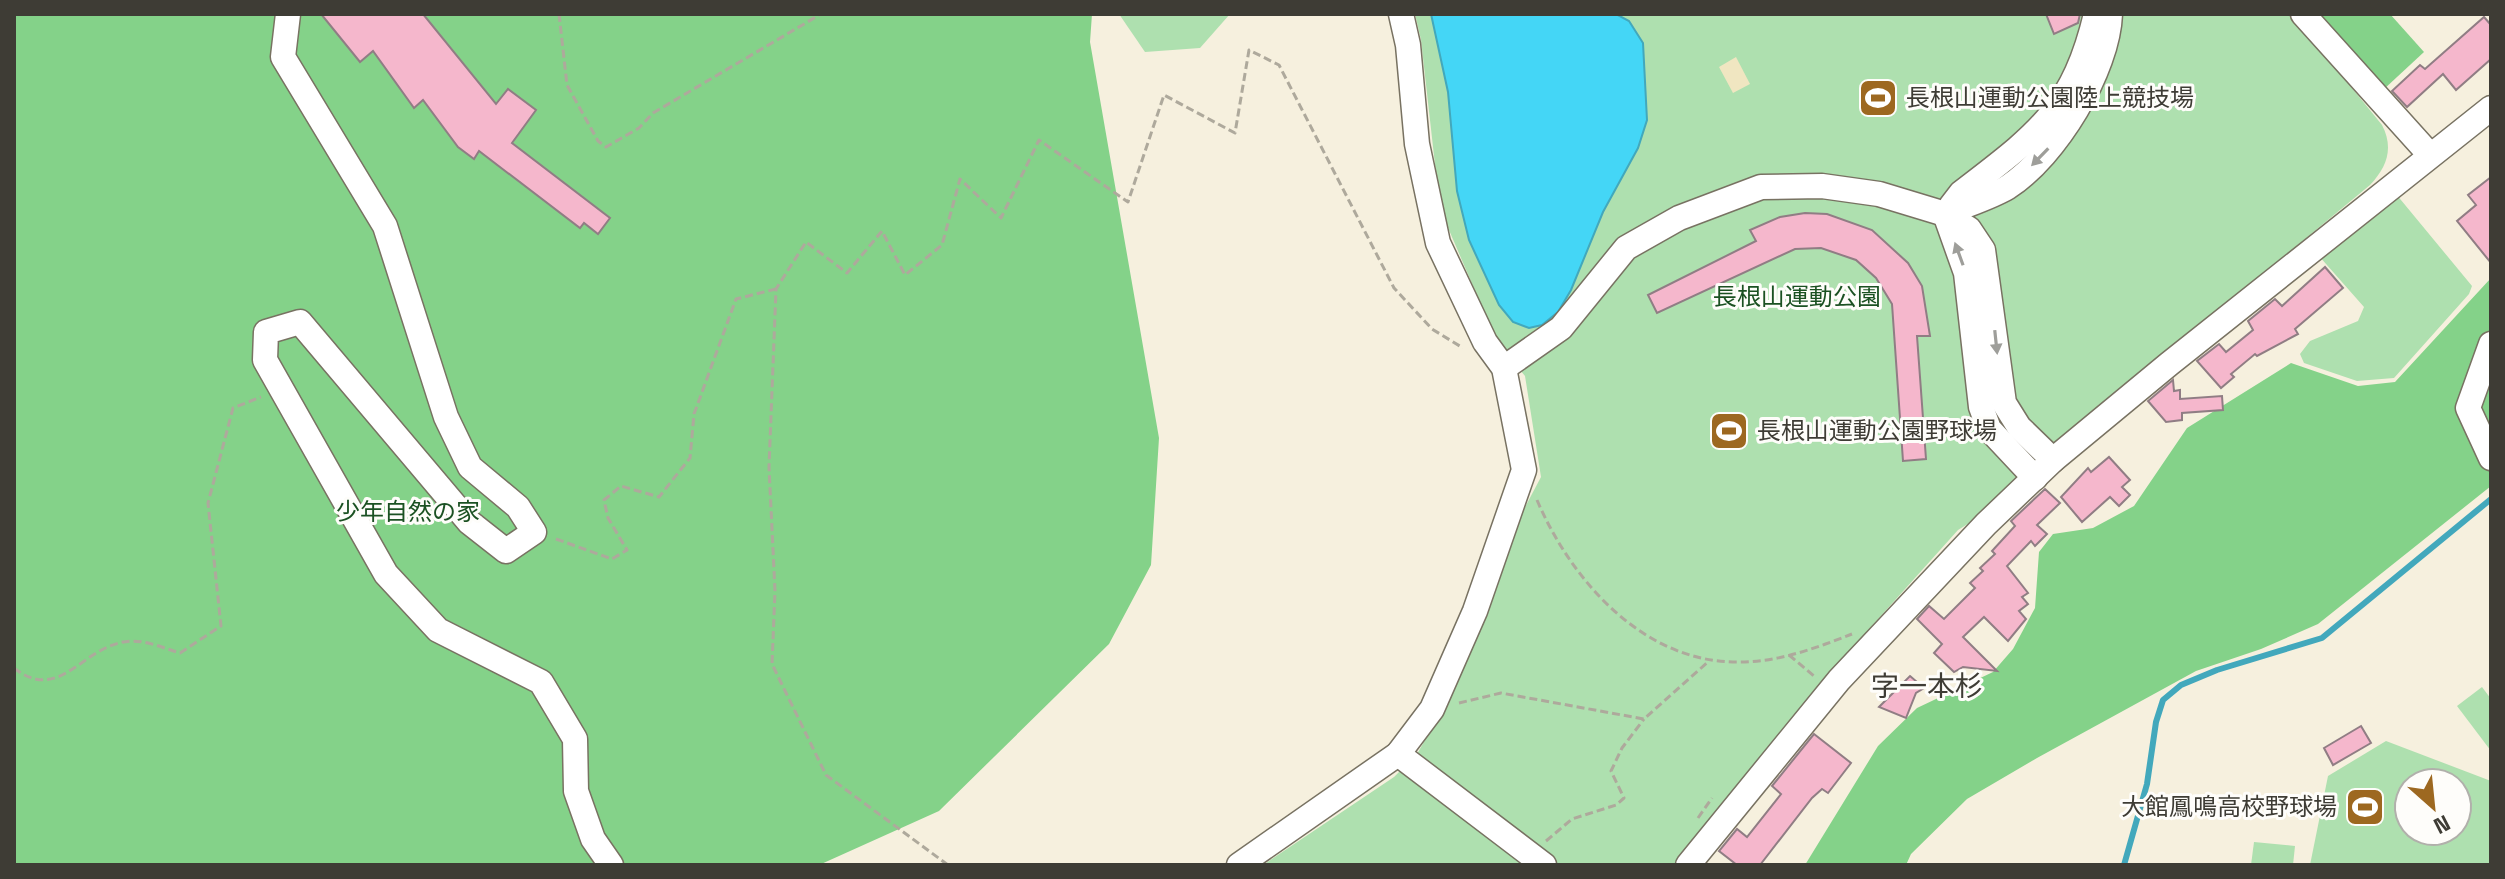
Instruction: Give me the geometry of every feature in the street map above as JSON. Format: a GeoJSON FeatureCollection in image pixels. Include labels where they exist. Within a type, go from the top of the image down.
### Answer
{"type":"FeatureCollection","features":[{"type":"Feature","properties":{"kind":"street"},"geometry":{"type":"LineString","coordinates":[[288,14],[283,57],[385,226],[446,417],[470,467],[518,507],[534,532],[506,551],[469,522],[300,322],[266,332],[265,360],[386,574],[438,630],[541,682],[575,739],[576,791],[593,839],[611,865]]}},
{"type":"Feature","properties":{"kind":"street"},"geometry":{"type":"LineString","coordinates":[[1239,865],[1398,754],[1432,709],[1475,611],[1524,470],[1504,368],[1485,342],[1438,243],[1417,144],[1408,45],[1401,14]]}},
{"type":"Feature","properties":{"kind":"street"},"geometry":{"type":"LineString","coordinates":[[1945,214],[1961,193],[2038,134],[2070,89],[2096,14]]}},
{"type":"Feature","properties":{"kind":"street"},"geometry":{"type":"LineString","coordinates":[[1945,214],[2008,187],[2055,141],[2091,78],[2109,33],[2110,14]]}},
{"type":"Feature","properties":{"kind":"street"},"geometry":{"type":"LineString","coordinates":[[2303,14],[2430,155]]}},
{"type":"Feature","properties":{"kind":"street"},"geometry":{"type":"LineString","coordinates":[[1688,865],[1839,680],[1923,587],[2053,460],[2430,155],[2489,115]]}},
{"type":"Feature","properties":{"kind":"street"},"geometry":{"type":"LineString","coordinates":[[1504,368],[1561,328],[1626,248],[1679,218],[1761,187],[1822,186],[1879,194],[1945,214],[1969,229],[1983,250],[2004,403],[2019,427],[2053,460]]}},
{"type":"Feature","properties":{"kind":"street"},"geometry":{"type":"LineString","coordinates":[[1945,214],[1966,273],[1981,407],[1995,437],[2035,478]]}},
{"type":"Feature","properties":{"kind":"street"},"geometry":{"type":"LineString","coordinates":[[2491,344],[2468,408],[2491,458]]}},
{"type":"Feature","properties":{"kind":"street"},"geometry":{"type":"LineString","coordinates":[[1398,754],[1543,855]]}},
{"type":"Feature","properties":{"kind":"path"},"geometry":{"type":"LineString","coordinates":[[559,14],[567,85],[598,141],[606,147],[639,128],[653,113],[821,14]]}},
{"type":"Feature","properties":{"kind":"path"},"geometry":{"type":"LineString","coordinates":[[948,865],[826,775],[772,664],[775,591],[769,467],[776,289],[806,242],[847,273],[882,231],[905,275],[942,245],[960,179],[1001,218],[1039,140],[1128,202],[1164,95],[1235,133],[1249,50],[1279,65],[1394,288],[1432,329],[1464,349],[1485,342]]}},
{"type":"Feature","properties":{"kind":"path"},"geometry":{"type":"LineString","coordinates":[[534,532],[612,559],[627,550],[608,518],[604,500],[621,486],[659,497],[690,458],[694,414],[736,299],[776,289]]}},
{"type":"Feature","properties":{"kind":"path"},"geometry":{"type":"LineString","coordinates":[[14,668],[29,680],[44,681],[70,672],[119,643],[145,641],[180,653],[221,626],[208,503],[233,408],[279,389]]}},
{"type":"Feature","properties":{"kind":"path"},"geometry":{"type":"LineString","coordinates":[[1524,470],[1566,559],[1592,591],[1626,620],[1663,642],[1709,661],[1740,662],[1789,655],[1860,630]]}},
{"type":"Feature","properties":{"kind":"path"},"geometry":{"type":"LineString","coordinates":[[1789,655],[1817,679]]}},
{"type":"Feature","properties":{"kind":"path"},"geometry":{"type":"LineString","coordinates":[[1543,855],[1572,819],[1616,805],[1624,798],[1611,771],[1622,748],[1644,719],[1709,661]]}},
{"type":"Feature","properties":{"kind":"path"},"geometry":{"type":"LineString","coordinates":[[1432,709],[1501,693],[1644,719]]}},
{"type":"Feature","properties":{"kind":"green space","name":"少年自然の家"},"geometry":{"type":"Polygon","coordinates":[[[14,14],[1092,14],[1090,42],[1159,438],[1151,565],[1109,644],[939,811],[819,865],[14,865],[14,14]]]}},
{"type":"Feature","properties":{"kind":"green space"},"geometry":{"type":"Polygon","coordinates":[[[1119,14],[1230,14],[1200,48],[1145,52],[1119,14]]]}},
{"type":"Feature","properties":{"kind":"green space","name":"長根山運動公園"},"geometry":{"type":"Polygon","coordinates":[[[1415,14],[2292,14],[2382,125],[2388,142],[2387,157],[2370,185],[2083,423],[1979,517],[1958,530],[1870,628],[1676,865],[1263,865],[1394,777],[1417,754],[1451,695],[1516,524],[1541,477],[1525,376],[1497,342],[1440,209],[1421,40],[1415,14]]]}},
{"type":"Feature","properties":{"kind":"green space"},"geometry":{"type":"Polygon","coordinates":[[[2323,14],[2390,14],[2424,52],[2383,90],[2320,17],[2323,14]]]}},
{"type":"Feature","properties":{"kind":"green space"},"geometry":{"type":"Polygon","coordinates":[[[2396,194],[2472,286],[2469,294],[2394,378],[2357,381],[2304,363],[2300,354],[2310,341],[2358,321],[2364,307],[2319,256],[2396,194]]]}},
{"type":"Feature","properties":{"kind":"green space"},"geometry":{"type":"Polygon","coordinates":[[[2491,278],[2491,486],[2318,624],[2261,649],[2196,671],[1967,799],[1911,854],[1906,865],[1805,865],[1878,746],[1917,708],[1993,672],[2013,649],[2035,608],[2039,552],[2053,534],[2093,528],[2134,506],[2187,428],[2291,363],[2358,386],[2395,382],[2491,278]]]}},
{"type":"Feature","properties":{"kind":"green space"},"geometry":{"type":"Polygon","coordinates":[[[2482,687],[2491,699],[2491,751],[2457,706],[2482,687]]]}},
{"type":"Feature","properties":{"kind":"green space","name":"大館鳳鳴高校野球場"},"geometry":{"type":"Polygon","coordinates":[[[2386,741],[2454,767],[2393,767],[2393,847],[2473,847],[2473,774],[2491,781],[2491,865],[2310,865],[2328,776],[2386,741]]]}},
{"type":"Feature","properties":{"kind":"green space"},"geometry":{"type":"Polygon","coordinates":[[[2254,842],[2295,846],[2293,865],[2251,865],[2254,842]]]}},
{"type":"Feature","properties":{"kind":"sand"},"geometry":{"type":"Polygon","coordinates":[[[1736,57],[1750,84],[1733,93],[1719,67],[1736,57]]]}},
{"type":"Feature","properties":{"kind":"water"},"geometry":{"type":"Polygon","coordinates":[[[1431,14],[1616,14],[1629,21],[1643,43],[1647,120],[1638,148],[1603,212],[1571,290],[1558,312],[1542,325],[1529,328],[1513,322],[1499,305],[1469,240],[1457,191],[1448,92],[1431,14]]]}},
{"type":"Feature","properties":{"kind":"building"},"geometry":{"type":"Polygon","coordinates":[[[321,14],[423,14],[496,104],[508,89],[536,110],[512,143],[610,218],[598,234],[584,223],[580,228],[479,151],[474,159],[458,147],[423,100],[414,108],[373,51],[360,62],[321,14]]]}},
{"type":"Feature","properties":{"kind":"building"},"geometry":{"type":"Polygon","coordinates":[[[2046,14],[2080,14],[2078,23],[2054,34],[2046,14]]]}},
{"type":"Feature","properties":{"kind":"building"},"geometry":{"type":"Polygon","coordinates":[[[2484,17],[2491,25],[2491,59],[2456,90],[2443,74],[2407,107],[2392,91],[2420,65],[2425,69],[2484,17]]]}},
{"type":"Feature","properties":{"kind":"building"},"geometry":{"type":"Polygon","coordinates":[[[2491,177],[2491,263],[2457,221],[2476,205],[2468,195],[2491,177]]]}},
{"type":"Feature","properties":{"kind":"building"},"geometry":{"type":"Polygon","coordinates":[[[1827,214],[1872,230],[1908,263],[1922,286],[1930,336],[1917,336],[1926,459],[1903,461],[1892,304],[1876,278],[1856,260],[1821,248],[1795,249],[1657,313],[1648,295],[1756,241],[1750,230],[1780,217],[1827,214]]]}},
{"type":"Feature","properties":{"kind":"building"},"geometry":{"type":"Polygon","coordinates":[[[2325,267],[2343,288],[2295,329],[2298,334],[2257,356],[2255,354],[2231,374],[2234,377],[2221,388],[2197,361],[2219,344],[2226,352],[2253,330],[2248,321],[2275,299],[2282,306],[2325,267]]]}},
{"type":"Feature","properties":{"kind":"building"},"geometry":{"type":"Polygon","coordinates":[[[2173,380],[2174,391],[2180,390],[2180,399],[2222,396],[2223,410],[2182,413],[2182,420],[2166,422],[2148,401],[2173,380]]]}},
{"type":"Feature","properties":{"kind":"building"},"geometry":{"type":"Polygon","coordinates":[[[2109,457],[2130,480],[2122,487],[2130,495],[2119,506],[2110,497],[2082,522],[2061,497],[2088,468],[2091,472],[2109,457]]]}},
{"type":"Feature","properties":{"kind":"building"},"geometry":{"type":"Polygon","coordinates":[[[2045,489],[2060,503],[2037,525],[2047,534],[2035,546],[2031,541],[2007,566],[2028,593],[2022,597],[2028,604],[2019,611],[2026,619],[2008,641],[1984,617],[1963,637],[1997,671],[1963,667],[1954,672],[1934,653],[1942,644],[1917,619],[1929,606],[1944,619],[1975,588],[1970,583],[1983,571],[1980,568],[1995,554],[1992,551],[2015,526],[2011,521],[2045,489]]]}},
{"type":"Feature","properties":{"kind":"building"},"geometry":{"type":"Polygon","coordinates":[[[1910,676],[1924,688],[1916,693],[1906,718],[1879,707],[1910,676]]]}},
{"type":"Feature","properties":{"kind":"building"},"geometry":{"type":"Polygon","coordinates":[[[2361,726],[2371,743],[2333,765],[2324,748],[2361,726]]]}},
{"type":"Feature","properties":{"kind":"building"},"geometry":{"type":"Polygon","coordinates":[[[1814,734],[1851,763],[1828,793],[1822,789],[1812,798],[1760,865],[1737,865],[1719,851],[1737,829],[1747,837],[1781,794],[1772,786],[1814,734]]]}},
{"type":"Feature","properties":{"kind":"waterway"},"geometry":{"type":"LineString","coordinates":[[2124,865],[2147,784],[2156,722],[2163,700],[2181,685],[2217,670],[2322,638],[2491,499]]}},
{"type":"Feature","properties":{"kind":"place","name":"長根山運動公園陸上競技場"},"geometry":{"type":"Point","coordinates":[1878,98]}},
{"type":"Feature","properties":{"kind":"place","name":"長根山運動公園野球場"},"geometry":{"type":"Point","coordinates":[1729,431]}},
{"type":"Feature","properties":{"kind":"place","name":"大館鳳鳴高校野球場"},"geometry":{"type":"Point","coordinates":[2365,807]}},
{"type":"Feature","properties":{"kind":"district","name":"字一本杉"},"geometry":{"type":"Point","coordinates":[1927,686]}}]}
